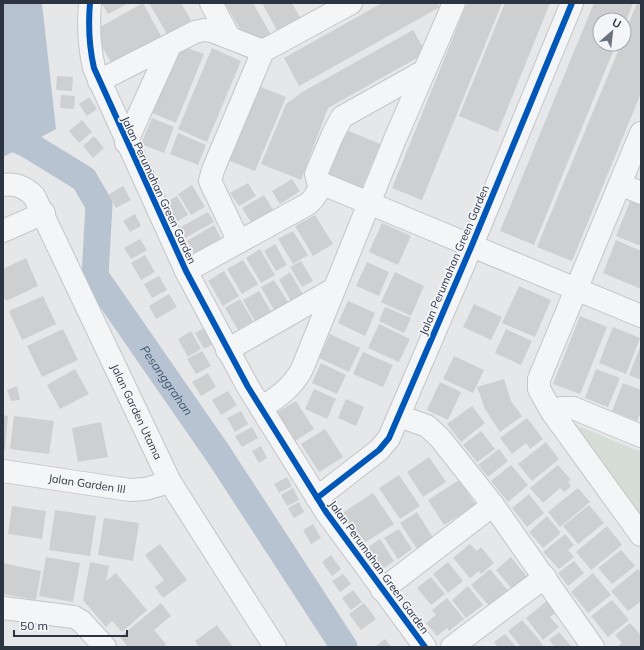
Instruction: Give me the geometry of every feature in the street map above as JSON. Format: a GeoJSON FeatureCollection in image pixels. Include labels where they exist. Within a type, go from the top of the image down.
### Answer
{"type":"FeatureCollection","features":[{"type":"Feature","properties":{"kind":"street","name":"Jalan Perumahan Green Garden"},"geometry":{"type":"LineString","coordinates":[[90,3],[88,25],[90,48],[99,81],[126,143],[186,271],[227,350],[261,408],[318,498],[424,647]]}},
{"type":"Feature","properties":{"kind":"street"},"geometry":{"type":"LineString","coordinates":[[211,3],[229,37]]}},
{"type":"Feature","properties":{"kind":"street"},"geometry":{"type":"LineString","coordinates":[[239,242],[210,181],[213,170],[263,51],[320,10],[352,3]]}},
{"type":"Feature","properties":{"kind":"street"},"geometry":{"type":"LineString","coordinates":[[261,408],[288,390],[296,381],[424,71],[454,3]]}},
{"type":"Feature","properties":{"kind":"street","name":"Jalan Perumahan Green Garden"},"geometry":{"type":"LineString","coordinates":[[318,498],[384,445],[399,416],[472,245],[572,3]]}},
{"type":"Feature","properties":{"kind":"street"},"geometry":{"type":"LineString","coordinates":[[99,81],[204,30],[229,37],[263,51]]}},
{"type":"Feature","properties":{"kind":"street","name":"Jalan Perumahan Green Garden"},"geometry":{"type":"LineString","coordinates":[[126,143],[170,46]]}},
{"type":"Feature","properties":{"kind":"street"},"geometry":{"type":"LineString","coordinates":[[322,185],[318,182],[316,174],[342,117],[424,71]]}},
{"type":"Feature","properties":{"kind":"street"},"geometry":{"type":"LineString","coordinates":[[641,134],[539,379],[538,388],[552,412],[641,535]]}},
{"type":"Feature","properties":{"kind":"street","name":"Jalan Garden Utama"},"geometry":{"type":"LineString","coordinates":[[3,185],[10,184],[21,186],[34,196],[44,213],[170,482],[274,647]]}},
{"type":"Feature","properties":{"kind":"street"},"geometry":{"type":"LineString","coordinates":[[620,184],[641,193]]}},
{"type":"Feature","properties":{"kind":"street","name":"Jalan Perumahan Green Garden"},"geometry":{"type":"LineString","coordinates":[[186,271],[308,204],[322,185],[472,245],[641,316]]}},
{"type":"Feature","properties":{"kind":"street"},"geometry":{"type":"LineString","coordinates":[[3,231],[44,213]]}},
{"type":"Feature","properties":{"kind":"street"},"geometry":{"type":"LineString","coordinates":[[227,350],[334,289]]}},
{"type":"Feature","properties":{"kind":"street"},"geometry":{"type":"LineString","coordinates":[[552,412],[561,408],[573,408],[641,436]]}},
{"type":"Feature","properties":{"kind":"street"},"geometry":{"type":"LineString","coordinates":[[399,416],[427,426],[440,438],[493,505],[593,647]]}},
{"type":"Feature","properties":{"kind":"street","name":"Jalan Garden III"},"geometry":{"type":"LineString","coordinates":[[3,471],[130,490],[145,489],[170,482]]}},
{"type":"Feature","properties":{"kind":"street","name":"Jalan Perumahan Green Garden"},"geometry":{"type":"LineString","coordinates":[[382,590],[493,505]]}},
{"type":"Feature","properties":{"kind":"street"},"geometry":{"type":"LineString","coordinates":[[452,647],[545,577]]}},
{"type":"Feature","properties":{"kind":"street"},"geometry":{"type":"LineString","coordinates":[[3,608],[74,617],[82,621],[105,647]]}},
{"type":"Feature","properties":{"kind":"shaded area"},"geometry":{"type":"Polygon","coordinates":[[[559,418],[641,452],[641,526],[559,418]]]}},
{"type":"Feature","properties":{"kind":"water"},"geometry":{"type":"Polygon","coordinates":[[[3,3],[42,3],[56,129],[3,157],[3,3]]]}},
{"type":"Feature","properties":{"kind":"building"},"geometry":{"type":"Polygon","coordinates":[[[129,3],[108,14],[102,4],[129,3]]]}},
{"type":"Feature","properties":{"kind":"building"},"geometry":{"type":"Polygon","coordinates":[[[143,3],[161,36],[112,64],[93,31],[143,3]]]}},
{"type":"Feature","properties":{"kind":"building"},"geometry":{"type":"Polygon","coordinates":[[[149,3],[181,3],[191,20],[167,34],[149,3]]]}},
{"type":"Feature","properties":{"kind":"building"},"geometry":{"type":"Polygon","coordinates":[[[225,3],[253,3],[271,35],[260,41],[242,33],[225,3]]]}},
{"type":"Feature","properties":{"kind":"building"},"geometry":{"type":"Polygon","coordinates":[[[262,3],[292,3],[301,19],[278,32],[262,3]]]}},
{"type":"Feature","properties":{"kind":"building"},"geometry":{"type":"Polygon","coordinates":[[[382,3],[437,3],[440,7],[299,86],[284,58],[382,3]]]}},
{"type":"Feature","properties":{"kind":"building"},"geometry":{"type":"Polygon","coordinates":[[[467,3],[502,3],[422,200],[392,188],[467,3]]]}},
{"type":"Feature","properties":{"kind":"building"},"geometry":{"type":"Polygon","coordinates":[[[505,3],[550,3],[498,132],[459,116],[505,3]]]}},
{"type":"Feature","properties":{"kind":"building"},"geometry":{"type":"Polygon","coordinates":[[[594,3],[633,3],[629,12],[592,12],[592,52],[613,52],[534,245],[500,231],[594,3]]]}},
{"type":"Feature","properties":{"kind":"building"},"geometry":{"type":"Polygon","coordinates":[[[637,3],[641,3],[641,93],[572,261],[537,247],[618,52],[632,52],[632,15],[637,3]]]}},
{"type":"Feature","properties":{"kind":"building"},"geometry":{"type":"Polygon","coordinates":[[[413,30],[426,53],[328,108],[301,180],[261,164],[286,104],[304,91],[413,30]]]}},
{"type":"Feature","properties":{"kind":"building"},"geometry":{"type":"Polygon","coordinates":[[[185,47],[204,54],[176,123],[150,112],[170,65],[185,47]]]}},
{"type":"Feature","properties":{"kind":"building"},"geometry":{"type":"Polygon","coordinates":[[[212,48],[241,61],[207,142],[178,129],[212,48]]]}},
{"type":"Feature","properties":{"kind":"building"},"geometry":{"type":"Polygon","coordinates":[[[57,76],[73,77],[72,91],[56,90],[57,76]]]}},
{"type":"Feature","properties":{"kind":"building"},"geometry":{"type":"Polygon","coordinates":[[[256,85],[286,97],[255,171],[225,159],[256,85]]]}},
{"type":"Feature","properties":{"kind":"building"},"geometry":{"type":"Polygon","coordinates":[[[61,95],[75,96],[74,109],[60,108],[61,95]]]}},
{"type":"Feature","properties":{"kind":"building"},"geometry":{"type":"Polygon","coordinates":[[[89,97],[97,109],[87,116],[79,104],[89,97]]]}},
{"type":"Feature","properties":{"kind":"building"},"geometry":{"type":"Polygon","coordinates":[[[152,118],[174,127],[164,153],[141,144],[152,118]]]}},
{"type":"Feature","properties":{"kind":"building"},"geometry":{"type":"Polygon","coordinates":[[[82,120],[92,132],[79,143],[69,131],[82,120]]]}},
{"type":"Feature","properties":{"kind":"building"},"geometry":{"type":"Polygon","coordinates":[[[344,129],[380,144],[361,190],[325,176],[344,129]]]}},
{"type":"Feature","properties":{"kind":"building"},"geometry":{"type":"Polygon","coordinates":[[[178,133],[206,145],[198,165],[170,154],[178,133]]]}},
{"type":"Feature","properties":{"kind":"building"},"geometry":{"type":"Polygon","coordinates":[[[94,136],[104,148],[93,158],[83,146],[94,136]]]}},
{"type":"Feature","properties":{"kind":"building"},"geometry":{"type":"Polygon","coordinates":[[[292,179],[300,191],[280,204],[272,191],[292,179]]]}},
{"type":"Feature","properties":{"kind":"building"},"geometry":{"type":"Polygon","coordinates":[[[248,183],[256,196],[239,206],[230,193],[248,183]]]}},
{"type":"Feature","properties":{"kind":"building"},"geometry":{"type":"Polygon","coordinates":[[[192,185],[205,207],[191,215],[178,194],[192,185]]]}},
{"type":"Feature","properties":{"kind":"building"},"geometry":{"type":"Polygon","coordinates":[[[123,186],[131,200],[116,208],[108,195],[123,186]]]}},
{"type":"Feature","properties":{"kind":"building"},"geometry":{"type":"Polygon","coordinates":[[[264,195],[275,213],[254,227],[242,208],[264,195]]]}},
{"type":"Feature","properties":{"kind":"building"},"geometry":{"type":"Polygon","coordinates":[[[177,196],[188,215],[172,224],[161,206],[177,196]]]}},
{"type":"Feature","properties":{"kind":"building"},"geometry":{"type":"Polygon","coordinates":[[[631,199],[641,203],[641,246],[616,236],[631,199]]]}},
{"type":"Feature","properties":{"kind":"building"},"geometry":{"type":"Polygon","coordinates":[[[208,212],[214,222],[185,238],[179,228],[208,212]]]}},
{"type":"Feature","properties":{"kind":"building"},"geometry":{"type":"Polygon","coordinates":[[[135,214],[141,226],[130,232],[123,221],[135,214]]]}},
{"type":"Feature","properties":{"kind":"building"},"geometry":{"type":"Polygon","coordinates":[[[315,215],[333,244],[313,256],[295,226],[315,215]]]}},
{"type":"Feature","properties":{"kind":"building"},"geometry":{"type":"Polygon","coordinates":[[[382,223],[411,236],[398,265],[369,252],[382,223]]]}},
{"type":"Feature","properties":{"kind":"building"},"geometry":{"type":"Polygon","coordinates":[[[214,225],[221,238],[194,253],[187,241],[214,225]]]}},
{"type":"Feature","properties":{"kind":"building"},"geometry":{"type":"Polygon","coordinates":[[[293,231],[308,255],[293,264],[278,239],[293,231]]]}},
{"type":"Feature","properties":{"kind":"building"},"geometry":{"type":"Polygon","coordinates":[[[140,239],[147,250],[131,259],[124,248],[140,239]]]}},
{"type":"Feature","properties":{"kind":"building"},"geometry":{"type":"Polygon","coordinates":[[[616,240],[641,251],[641,289],[603,273],[616,240]]]}},
{"type":"Feature","properties":{"kind":"building"},"geometry":{"type":"Polygon","coordinates":[[[275,244],[287,265],[276,271],[264,251],[275,244]]]}},
{"type":"Feature","properties":{"kind":"building"},"geometry":{"type":"Polygon","coordinates":[[[260,249],[275,275],[261,283],[246,258],[260,249]]]}},
{"type":"Feature","properties":{"kind":"building"},"geometry":{"type":"Polygon","coordinates":[[[145,255],[155,272],[141,280],[131,263],[145,255]]]}},
{"type":"Feature","properties":{"kind":"building"},"geometry":{"type":"Polygon","coordinates":[[[26,258],[38,286],[6,301],[3,295],[3,269],[26,258]]]}},
{"type":"Feature","properties":{"kind":"building"},"geometry":{"type":"Polygon","coordinates":[[[243,260],[258,284],[242,294],[227,269],[243,260]]]}},
{"type":"Feature","properties":{"kind":"building"},"geometry":{"type":"Polygon","coordinates":[[[301,261],[313,281],[302,287],[290,267],[301,261]]]}},
{"type":"Feature","properties":{"kind":"building"},"geometry":{"type":"Polygon","coordinates":[[[367,262],[389,272],[379,296],[356,286],[367,262]]]}},
{"type":"Feature","properties":{"kind":"building"},"geometry":{"type":"Polygon","coordinates":[[[224,271],[239,296],[223,306],[208,281],[224,271]]]}},
{"type":"Feature","properties":{"kind":"building"},"geometry":{"type":"Polygon","coordinates":[[[290,272],[304,296],[292,303],[279,280],[290,272]]]}},
{"type":"Feature","properties":{"kind":"building"},"geometry":{"type":"Polygon","coordinates":[[[395,272],[424,286],[411,316],[381,302],[395,272]]]}},
{"type":"Feature","properties":{"kind":"building"},"geometry":{"type":"Polygon","coordinates":[[[159,276],[167,290],[152,298],[144,284],[159,276]]]}},
{"type":"Feature","properties":{"kind":"building"},"geometry":{"type":"Polygon","coordinates":[[[274,280],[288,302],[274,310],[261,287],[274,280]]]}},
{"type":"Feature","properties":{"kind":"building"},"geometry":{"type":"Polygon","coordinates":[[[519,286],[551,300],[535,337],[502,323],[519,286]]]}},
{"type":"Feature","properties":{"kind":"building"},"geometry":{"type":"Polygon","coordinates":[[[259,291],[272,313],[256,323],[243,300],[259,291]]]}},
{"type":"Feature","properties":{"kind":"building"},"geometry":{"type":"Polygon","coordinates":[[[169,294],[177,307],[156,319],[149,306],[169,294]]]}},
{"type":"Feature","properties":{"kind":"building"},"geometry":{"type":"Polygon","coordinates":[[[43,296],[56,324],[22,340],[9,311],[43,296]]]}},
{"type":"Feature","properties":{"kind":"building"},"geometry":{"type":"Polygon","coordinates":[[[240,299],[253,321],[238,330],[225,308],[240,299]]]}},
{"type":"Feature","properties":{"kind":"building"},"geometry":{"type":"Polygon","coordinates":[[[348,301],[375,313],[365,336],[338,323],[348,301]]]}},
{"type":"Feature","properties":{"kind":"building"},"geometry":{"type":"Polygon","coordinates":[[[474,304],[502,317],[491,340],[463,327],[474,304]]]}},
{"type":"Feature","properties":{"kind":"building"},"geometry":{"type":"Polygon","coordinates":[[[385,307],[411,318],[404,333],[379,321],[385,307]]]}},
{"type":"Feature","properties":{"kind":"building"},"geometry":{"type":"Polygon","coordinates":[[[580,316],[607,327],[580,394],[553,384],[580,316]]]}},
{"type":"Feature","properties":{"kind":"building"},"geometry":{"type":"Polygon","coordinates":[[[379,324],[410,339],[399,362],[368,348],[379,324]]]}},
{"type":"Feature","properties":{"kind":"building"},"geometry":{"type":"Polygon","coordinates":[[[206,327],[215,343],[204,349],[195,333],[206,327]]]}},
{"type":"Feature","properties":{"kind":"building"},"geometry":{"type":"Polygon","coordinates":[[[613,327],[640,338],[626,374],[599,363],[613,327]]]}},
{"type":"Feature","properties":{"kind":"building"},"geometry":{"type":"Polygon","coordinates":[[[63,329],[78,360],[42,377],[27,346],[63,329]]]}},
{"type":"Feature","properties":{"kind":"building"},"geometry":{"type":"Polygon","coordinates":[[[506,329],[532,341],[521,365],[495,353],[506,329]]]}},
{"type":"Feature","properties":{"kind":"building"},"geometry":{"type":"Polygon","coordinates":[[[191,331],[201,349],[188,357],[178,339],[191,331]]]}},
{"type":"Feature","properties":{"kind":"building"},"geometry":{"type":"Polygon","coordinates":[[[330,334],[360,348],[349,372],[319,358],[330,334]]]}},
{"type":"Feature","properties":{"kind":"building"},"geometry":{"type":"Polygon","coordinates":[[[641,345],[641,380],[629,375],[641,345]]]}},
{"type":"Feature","properties":{"kind":"building"},"geometry":{"type":"Polygon","coordinates":[[[202,351],[211,366],[196,374],[187,359],[202,351]]]}},
{"type":"Feature","properties":{"kind":"building"},"geometry":{"type":"Polygon","coordinates":[[[363,352],[393,365],[383,387],[353,374],[363,352]]]}},
{"type":"Feature","properties":{"kind":"building"},"geometry":{"type":"Polygon","coordinates":[[[454,356],[484,370],[473,393],[443,379],[454,356]]]}},
{"type":"Feature","properties":{"kind":"building"},"geometry":{"type":"Polygon","coordinates":[[[321,363],[346,375],[337,394],[312,383],[321,363]]]}},
{"type":"Feature","properties":{"kind":"building"},"geometry":{"type":"Polygon","coordinates":[[[75,369],[89,394],[60,409],[47,385],[75,369]]]}},
{"type":"Feature","properties":{"kind":"building"},"geometry":{"type":"Polygon","coordinates":[[[596,369],[620,378],[608,407],[585,398],[596,369]]]}},
{"type":"Feature","properties":{"kind":"building"},"geometry":{"type":"Polygon","coordinates":[[[208,373],[216,387],[201,396],[192,382],[208,373]]]}},
{"type":"Feature","properties":{"kind":"building"},"geometry":{"type":"Polygon","coordinates":[[[504,379],[511,401],[522,416],[500,432],[485,409],[477,387],[504,379]]]}},
{"type":"Feature","properties":{"kind":"building"},"geometry":{"type":"Polygon","coordinates":[[[440,382],[461,392],[448,420],[427,410],[440,382]]]}},
{"type":"Feature","properties":{"kind":"building"},"geometry":{"type":"Polygon","coordinates":[[[623,383],[641,390],[641,412],[637,421],[612,411],[623,383]]]}},
{"type":"Feature","properties":{"kind":"building"},"geometry":{"type":"Polygon","coordinates":[[[17,386],[20,400],[11,401],[7,390],[17,386]]]}},
{"type":"Feature","properties":{"kind":"building"},"geometry":{"type":"Polygon","coordinates":[[[314,389],[336,399],[327,419],[305,409],[314,389]]]}},
{"type":"Feature","properties":{"kind":"building"},"geometry":{"type":"Polygon","coordinates":[[[228,391],[237,405],[221,415],[212,400],[228,391]]]}},
{"type":"Feature","properties":{"kind":"building"},"geometry":{"type":"Polygon","coordinates":[[[346,399],[364,407],[356,426],[338,418],[346,399]]]}},
{"type":"Feature","properties":{"kind":"building"},"geometry":{"type":"Polygon","coordinates":[[[296,401],[314,429],[295,441],[276,413],[296,401]]]}},
{"type":"Feature","properties":{"kind":"building"},"geometry":{"type":"Polygon","coordinates":[[[472,406],[485,423],[461,442],[447,424],[472,406]]]}},
{"type":"Feature","properties":{"kind":"building"},"geometry":{"type":"Polygon","coordinates":[[[241,411],[248,424],[235,432],[227,418],[241,411]]]}},
{"type":"Feature","properties":{"kind":"building"},"geometry":{"type":"Polygon","coordinates":[[[3,415],[8,416],[5,450],[3,449],[3,415]]]}},
{"type":"Feature","properties":{"kind":"building"},"geometry":{"type":"Polygon","coordinates":[[[14,416],[54,421],[49,454],[10,449],[14,416]]]}},
{"type":"Feature","properties":{"kind":"building"},"geometry":{"type":"Polygon","coordinates":[[[527,418],[543,439],[530,449],[526,443],[512,454],[500,438],[527,418]]]}},
{"type":"Feature","properties":{"kind":"building"},"geometry":{"type":"Polygon","coordinates":[[[101,422],[108,457],[78,462],[72,428],[101,422]]]}},
{"type":"Feature","properties":{"kind":"building"},"geometry":{"type":"Polygon","coordinates":[[[252,427],[258,438],[242,447],[235,436],[252,427]]]}},
{"type":"Feature","properties":{"kind":"building"},"geometry":{"type":"Polygon","coordinates":[[[325,429],[343,457],[319,472],[301,444],[325,429]]]}},
{"type":"Feature","properties":{"kind":"building"},"geometry":{"type":"Polygon","coordinates":[[[481,431],[495,449],[477,462],[463,445],[481,431]]]}},
{"type":"Feature","properties":{"kind":"building"},"geometry":{"type":"Polygon","coordinates":[[[546,442],[559,459],[532,481],[518,464],[546,442]]]}},
{"type":"Feature","properties":{"kind":"building"},"geometry":{"type":"Polygon","coordinates":[[[261,446],[267,458],[259,463],[252,451],[261,446]]]}},
{"type":"Feature","properties":{"kind":"building"},"geometry":{"type":"Polygon","coordinates":[[[499,449],[508,461],[488,477],[478,465],[499,449]]]}},
{"type":"Feature","properties":{"kind":"building"},"geometry":{"type":"Polygon","coordinates":[[[429,457],[446,482],[423,497],[407,472],[429,457]]]}},
{"type":"Feature","properties":{"kind":"building"},"geometry":{"type":"Polygon","coordinates":[[[511,465],[528,485],[508,502],[491,481],[511,465]]]}},
{"type":"Feature","properties":{"kind":"building"},"geometry":{"type":"Polygon","coordinates":[[[558,465],[571,480],[568,482],[571,486],[564,492],[560,488],[543,503],[530,488],[558,465]]]}},
{"type":"Feature","properties":{"kind":"building"},"geometry":{"type":"Polygon","coordinates":[[[399,475],[420,506],[400,519],[379,488],[399,475]]]}},
{"type":"Feature","properties":{"kind":"building"},"geometry":{"type":"Polygon","coordinates":[[[287,477],[292,486],[279,493],[274,484],[287,477]]]}},
{"type":"Feature","properties":{"kind":"building"},"geometry":{"type":"Polygon","coordinates":[[[459,480],[476,505],[444,525],[428,500],[459,480]]]}},
{"type":"Feature","properties":{"kind":"building"},"geometry":{"type":"Polygon","coordinates":[[[293,488],[299,500],[287,506],[281,495],[293,488]]]}},
{"type":"Feature","properties":{"kind":"building"},"geometry":{"type":"Polygon","coordinates":[[[578,488],[590,502],[560,527],[548,512],[578,488]]]}},
{"type":"Feature","properties":{"kind":"building"},"geometry":{"type":"Polygon","coordinates":[[[373,493],[394,524],[361,545],[341,514],[373,493]]]}},
{"type":"Feature","properties":{"kind":"building"},"geometry":{"type":"Polygon","coordinates":[[[529,494],[544,513],[527,527],[512,508],[529,494]]]}},
{"type":"Feature","properties":{"kind":"building"},"geometry":{"type":"Polygon","coordinates":[[[299,502],[304,512],[294,518],[288,508],[299,502]]]}},
{"type":"Feature","properties":{"kind":"building"},"geometry":{"type":"Polygon","coordinates":[[[589,505],[604,523],[578,544],[563,526],[589,505]]]}},
{"type":"Feature","properties":{"kind":"building"},"geometry":{"type":"Polygon","coordinates":[[[12,506],[46,511],[42,539],[8,534],[12,506]]]}},
{"type":"Feature","properties":{"kind":"building"},"geometry":{"type":"Polygon","coordinates":[[[55,510],[96,516],[90,556],[49,550],[55,510]]]}},
{"type":"Feature","properties":{"kind":"building"},"geometry":{"type":"Polygon","coordinates":[[[417,512],[434,539],[417,549],[400,523],[417,512]]]}},
{"type":"Feature","properties":{"kind":"building"},"geometry":{"type":"Polygon","coordinates":[[[547,516],[561,533],[543,548],[529,532],[547,516]]]}},
{"type":"Feature","properties":{"kind":"building"},"geometry":{"type":"Polygon","coordinates":[[[104,518],[139,523],[133,561],[98,555],[104,518]]]}},
{"type":"Feature","properties":{"kind":"building"},"geometry":{"type":"Polygon","coordinates":[[[313,524],[321,538],[311,544],[303,530],[313,524]]]}},
{"type":"Feature","properties":{"kind":"building"},"geometry":{"type":"Polygon","coordinates":[[[607,526],[622,545],[591,570],[576,552],[607,526]]]}},
{"type":"Feature","properties":{"kind":"building"},"geometry":{"type":"Polygon","coordinates":[[[399,529],[412,549],[398,559],[384,538],[399,529]]]}},
{"type":"Feature","properties":{"kind":"building"},"geometry":{"type":"Polygon","coordinates":[[[565,534],[574,545],[568,550],[574,557],[559,569],[543,552],[565,534]]]}},
{"type":"Feature","properties":{"kind":"building"},"geometry":{"type":"Polygon","coordinates":[[[380,539],[394,561],[381,570],[367,548],[380,539]]]}},
{"type":"Feature","properties":{"kind":"building"},"geometry":{"type":"Polygon","coordinates":[[[160,544],[187,580],[163,598],[155,587],[164,580],[145,555],[160,544]]]}},
{"type":"Feature","properties":{"kind":"building"},"geometry":{"type":"Polygon","coordinates":[[[470,544],[477,551],[481,547],[494,563],[481,574],[479,571],[470,578],[453,558],[470,544]]]}},
{"type":"Feature","properties":{"kind":"building"},"geometry":{"type":"Polygon","coordinates":[[[621,550],[635,566],[612,584],[598,568],[621,550]]]}},
{"type":"Feature","properties":{"kind":"building"},"geometry":{"type":"Polygon","coordinates":[[[331,555],[341,569],[332,576],[322,562],[331,555]]]}},
{"type":"Feature","properties":{"kind":"building"},"geometry":{"type":"Polygon","coordinates":[[[46,557],[80,563],[73,602],[39,596],[46,557]]]}},
{"type":"Feature","properties":{"kind":"building"},"geometry":{"type":"Polygon","coordinates":[[[511,557],[527,577],[512,589],[496,570],[511,557]]]}},
{"type":"Feature","properties":{"kind":"building"},"geometry":{"type":"Polygon","coordinates":[[[574,561],[584,573],[568,586],[558,573],[574,561]]]}},
{"type":"Feature","properties":{"kind":"building"},"geometry":{"type":"Polygon","coordinates":[[[90,562],[109,566],[106,581],[116,573],[147,610],[122,632],[112,621],[106,627],[83,600],[90,562]]]}},
{"type":"Feature","properties":{"kind":"building"},"geometry":{"type":"Polygon","coordinates":[[[448,562],[463,581],[448,593],[433,574],[448,562]]]}},
{"type":"Feature","properties":{"kind":"building"},"geometry":{"type":"Polygon","coordinates":[[[3,563],[41,571],[36,600],[3,594],[3,563]]]}},
{"type":"Feature","properties":{"kind":"building"},"geometry":{"type":"Polygon","coordinates":[[[490,569],[509,592],[490,607],[471,585],[490,569]]]}},
{"type":"Feature","properties":{"kind":"building"},"geometry":{"type":"Polygon","coordinates":[[[638,569],[641,573],[641,601],[628,611],[611,591],[638,569]]]}},
{"type":"Feature","properties":{"kind":"building"},"geometry":{"type":"Polygon","coordinates":[[[593,573],[611,595],[588,613],[571,592],[593,573]]]}},
{"type":"Feature","properties":{"kind":"building"},"geometry":{"type":"Polygon","coordinates":[[[343,574],[351,584],[340,592],[332,581],[343,574]]]}},
{"type":"Feature","properties":{"kind":"building"},"geometry":{"type":"Polygon","coordinates":[[[431,577],[445,594],[431,605],[417,588],[431,577]]]}},
{"type":"Feature","properties":{"kind":"building"},"geometry":{"type":"Polygon","coordinates":[[[468,586],[483,605],[466,618],[452,600],[468,586]]]}},
{"type":"Feature","properties":{"kind":"building"},"geometry":{"type":"Polygon","coordinates":[[[353,590],[362,602],[351,610],[342,598],[353,590]]]}},
{"type":"Feature","properties":{"kind":"building"},"geometry":{"type":"Polygon","coordinates":[[[447,598],[464,619],[449,631],[447,628],[437,636],[426,623],[436,615],[432,610],[447,598]]]}},
{"type":"Feature","properties":{"kind":"building"},"geometry":{"type":"Polygon","coordinates":[[[548,600],[557,612],[550,617],[559,627],[543,640],[526,618],[548,600]]]}},
{"type":"Feature","properties":{"kind":"building"},"geometry":{"type":"Polygon","coordinates":[[[612,600],[629,620],[608,637],[591,616],[612,600]]]}},
{"type":"Feature","properties":{"kind":"building"},"geometry":{"type":"Polygon","coordinates":[[[161,603],[171,616],[154,630],[166,644],[163,647],[128,647],[120,637],[161,603]]]}},
{"type":"Feature","properties":{"kind":"building"},"geometry":{"type":"Polygon","coordinates":[[[364,603],[376,619],[361,630],[349,614],[364,603]]]}},
{"type":"Feature","properties":{"kind":"building"},"geometry":{"type":"Polygon","coordinates":[[[522,620],[544,647],[521,647],[508,631],[522,620]]]}},
{"type":"Feature","properties":{"kind":"building"},"geometry":{"type":"Polygon","coordinates":[[[630,623],[641,635],[641,647],[617,647],[622,643],[615,635],[630,623]]]}},
{"type":"Feature","properties":{"kind":"building"},"geometry":{"type":"Polygon","coordinates":[[[217,625],[233,647],[199,647],[195,641],[217,625]]]}},
{"type":"Feature","properties":{"kind":"building"},"geometry":{"type":"Polygon","coordinates":[[[559,632],[572,647],[555,647],[549,640],[559,632]]]}},
{"type":"Feature","properties":{"kind":"building"},"geometry":{"type":"Polygon","coordinates":[[[505,634],[516,647],[498,647],[494,642],[505,634]]]}},
{"type":"Feature","properties":{"kind":"building"},"geometry":{"type":"Polygon","coordinates":[[[385,639],[391,647],[375,647],[385,639]]]}},
{"type":"Feature","properties":{"kind":"waterway","name":"Pesanggrahan"},"geometry":{"type":"LineString","coordinates":[[3,133],[27,144],[84,179],[99,205],[95,276],[219,455],[344,647]]}},
{"type":"Feature","properties":{"kind":"cycle path"},"geometry":{"type":"LineString","coordinates":[[90,3],[89,36],[94,68],[186,271],[248,387],[326,512],[425,647]]}},
{"type":"Feature","properties":{"kind":"cycle path"},"geometry":{"type":"LineString","coordinates":[[317,498],[379,450],[389,438],[472,245],[572,3]]}}]}
